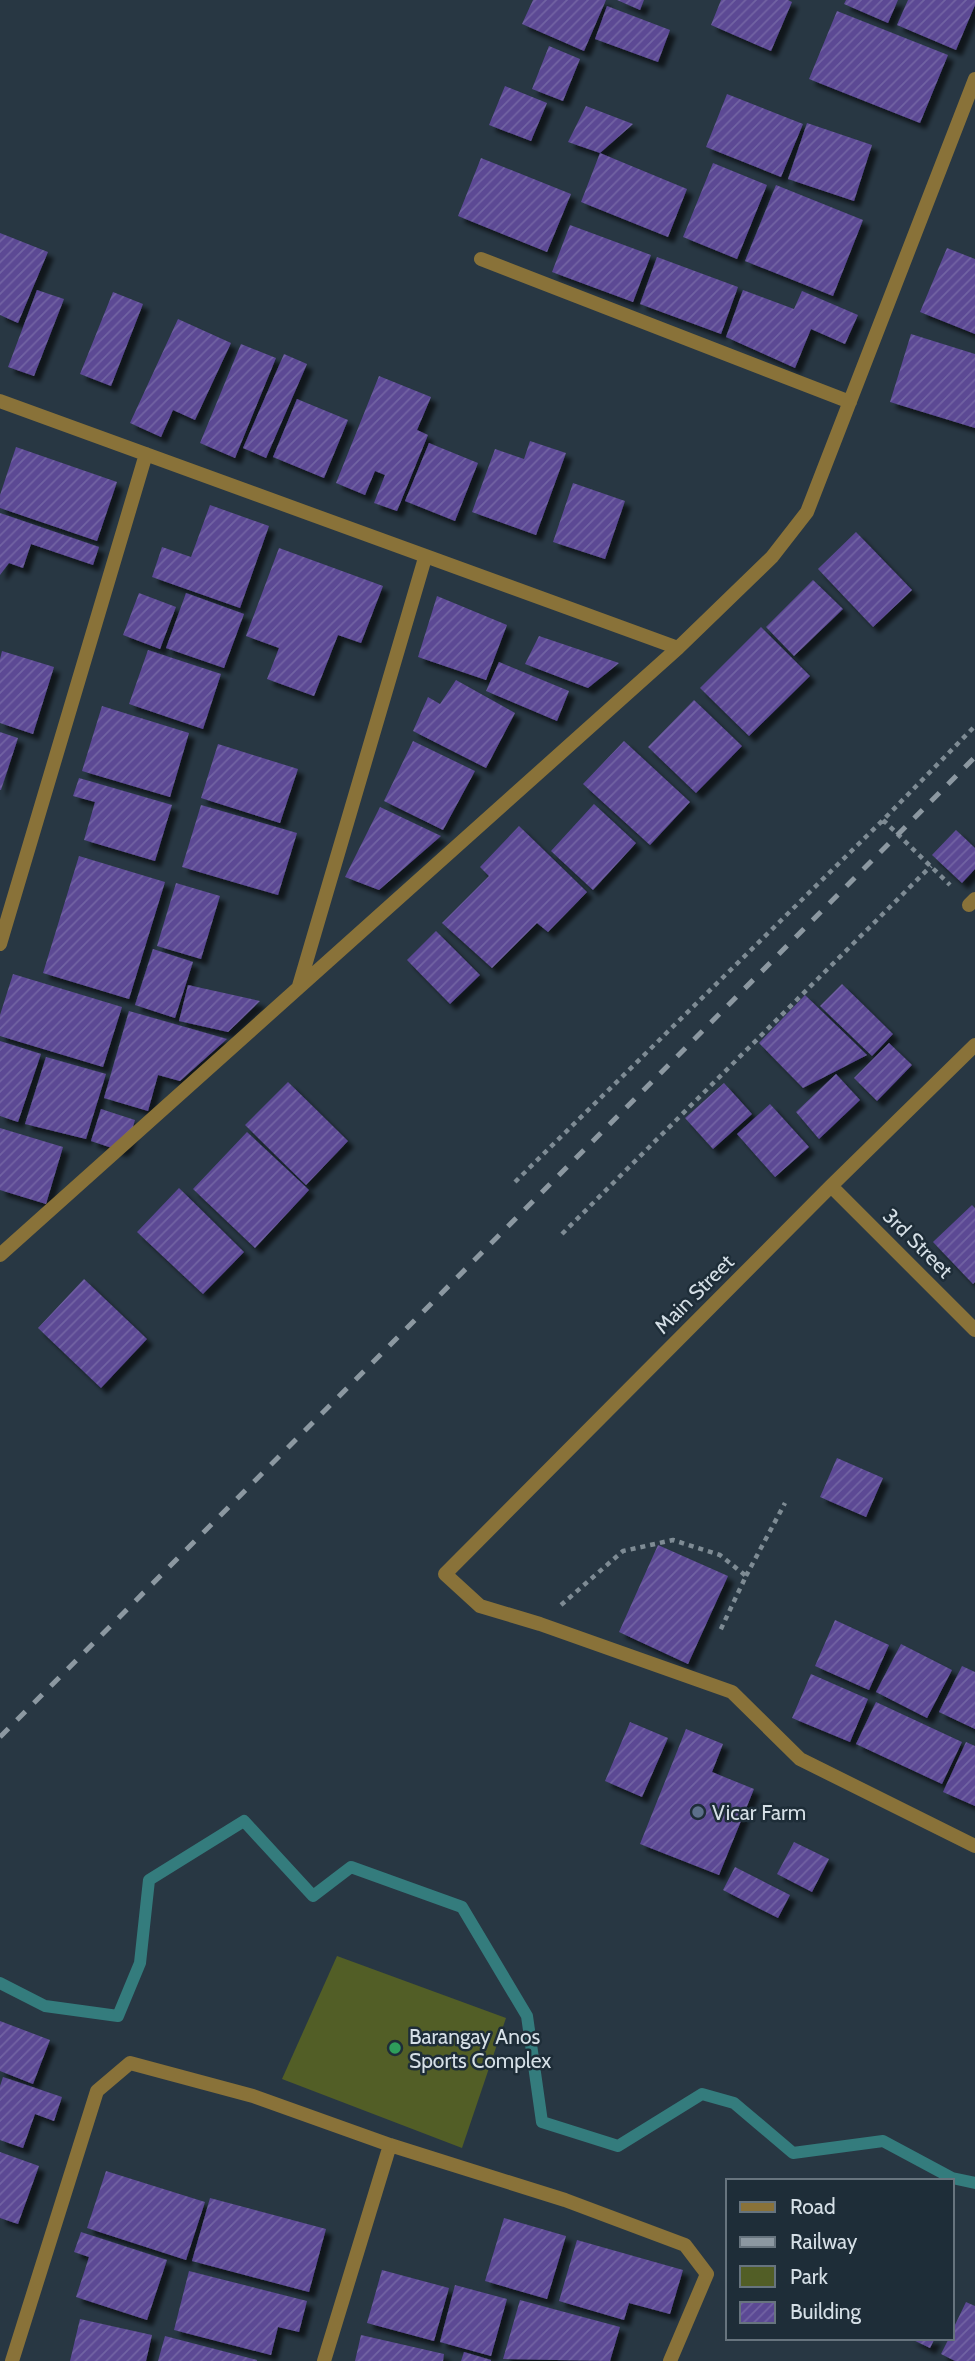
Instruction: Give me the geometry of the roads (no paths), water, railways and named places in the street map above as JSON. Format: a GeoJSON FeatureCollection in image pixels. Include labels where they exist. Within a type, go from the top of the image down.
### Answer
{"type":"FeatureCollection","features":[{"type":"Feature","properties":{"kind":"street"},"geometry":{"type":"LineString","coordinates":[[0,1255],[678,648],[772,557],[807,512],[975,79]]}},
{"type":"Feature","properties":{"kind":"street"},"geometry":{"type":"LineString","coordinates":[[481,259],[850,402]]}},
{"type":"Feature","properties":{"kind":"street"},"geometry":{"type":"LineString","coordinates":[[0,401],[678,648]]}},
{"type":"Feature","properties":{"kind":"street"},"geometry":{"type":"LineString","coordinates":[[0,944],[146,454]]}},
{"type":"Feature","properties":{"kind":"street"},"geometry":{"type":"LineString","coordinates":[[299,986],[425,558]]}},
{"type":"Feature","properties":{"kind":"street","name":"Main Street"},"geometry":{"type":"LineString","coordinates":[[975,1045],[445,1574],[480,1606],[540,1624],[732,1692],[800,1759],[975,1846]]}},
{"type":"Feature","properties":{"kind":"street","name":"3rd Street"},"geometry":{"type":"LineString","coordinates":[[831,1186],[975,1330]]}},
{"type":"Feature","properties":{"kind":"street"},"geometry":{"type":"LineString","coordinates":[[12,2361],[97,2091],[130,2063],[253,2096],[390,2145],[565,2200],[685,2245],[707,2274],[670,2361]]}},
{"type":"Feature","properties":{"kind":"street"},"geometry":{"type":"LineString","coordinates":[[324,2361],[390,2145]]}},
{"type":"Feature","properties":{"kind":"waterway"},"geometry":{"type":"LineString","coordinates":[[0,1983],[45,2006],[118,2016],[140,1963],[149,1880],[244,1821],[313,1896],[351,1867],[462,1907],[527,2016],[542,2122],[618,2146],[702,2094],[734,2103],[793,2153],[883,2141],[952,2178],[975,2183]]}},
{"type":"Feature","properties":{"kind":"railway"},"geometry":{"type":"LineString","coordinates":[[0,1737],[975,757]]}},
{"type":"Feature","properties":{"kind":"place","name":"Vicar Farm"},"geometry":{"type":"Point","coordinates":[698,1812]}},
{"type":"Feature","properties":{"kind":"place","name":"Barangay Anos Sports Complex"},"geometry":{"type":"Point","coordinates":[395,2048]}}]}
